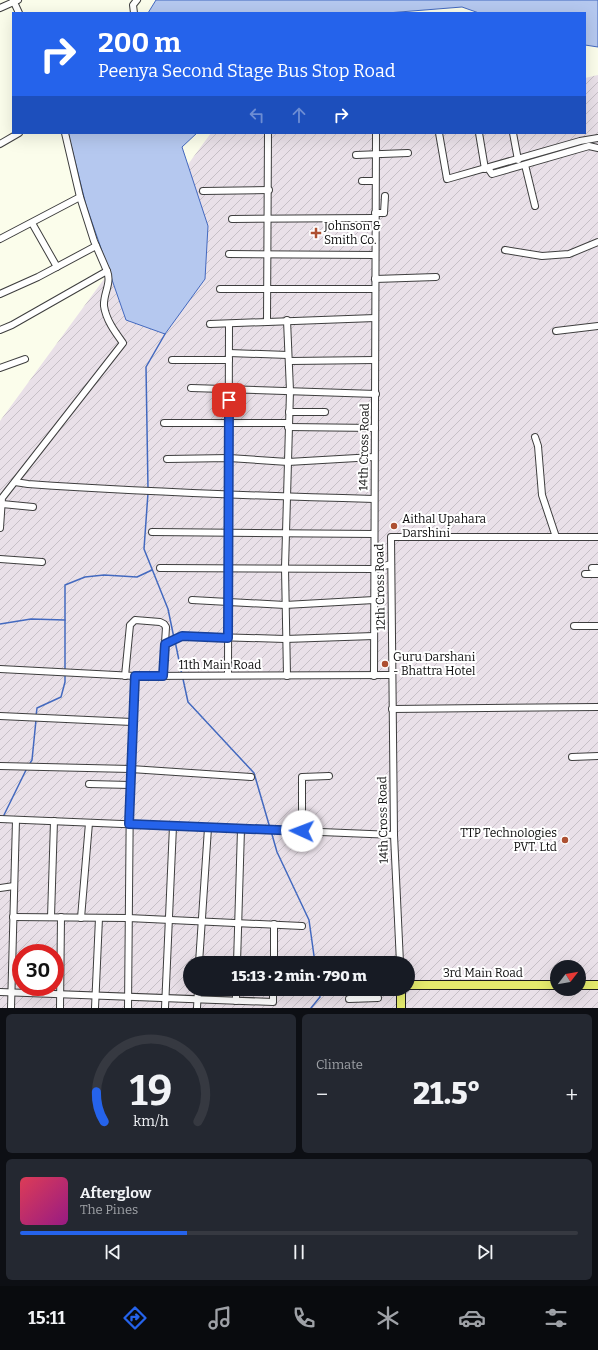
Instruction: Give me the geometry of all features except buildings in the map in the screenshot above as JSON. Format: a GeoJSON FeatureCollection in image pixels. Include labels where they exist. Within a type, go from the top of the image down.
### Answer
{"type":"FeatureCollection","features":[{"type":"Feature","properties":{"kind":"main road","name":"3rd Main Road"},"geometry":{"type":"LineString","coordinates":[[415,985],[550,985]]}},
{"type":"Feature","properties":{"kind":"main road"},"geometry":{"type":"LineString","coordinates":[[586,985],[598,985]]}},
{"type":"Feature","properties":{"kind":"main road"},"geometry":{"type":"LineString","coordinates":[[401,996],[401,1008]]}},
{"type":"Feature","properties":{"kind":"street"},"geometry":{"type":"LineString","coordinates":[[0,8],[15,0],[19,12]]}},
{"type":"Feature","properties":{"kind":"street"},"geometry":{"type":"LineString","coordinates":[[0,144],[16,134]]}},
{"type":"Feature","properties":{"kind":"street"},"geometry":{"type":"LineString","coordinates":[[0,528],[2,498],[123,343],[109,323],[104,305],[110,278],[96,246],[80,197],[65,134]]}},
{"type":"Feature","properties":{"kind":"street"},"geometry":{"type":"LineString","coordinates":[[267,322],[269,218],[268,134]]}},
{"type":"Feature","properties":{"kind":"street","name":"14th Cross Road"},"geometry":{"type":"LineString","coordinates":[[374,676],[376,134]]}},
{"type":"Feature","properties":{"kind":"street"},"geometry":{"type":"LineString","coordinates":[[439,134],[447,179],[518,160],[580,141],[598,138]]}},
{"type":"Feature","properties":{"kind":"street"},"geometry":{"type":"LineString","coordinates":[[479,134],[487,168],[492,174],[589,146],[598,148]]}},
{"type":"Feature","properties":{"kind":"street"},"geometry":{"type":"LineString","coordinates":[[513,134],[518,160]]}},
{"type":"Feature","properties":{"kind":"street"},"geometry":{"type":"LineString","coordinates":[[356,155],[408,153]]}},
{"type":"Feature","properties":{"kind":"street"},"geometry":{"type":"LineString","coordinates":[[525,165],[535,206]]}},
{"type":"Feature","properties":{"kind":"street"},"geometry":{"type":"LineString","coordinates":[[362,181],[375,181]]}},
{"type":"Feature","properties":{"kind":"street"},"geometry":{"type":"LineString","coordinates":[[203,191],[269,190]]}},
{"type":"Feature","properties":{"kind":"street"},"geometry":{"type":"LineString","coordinates":[[232,219],[375,215],[384,213],[385,196]]}},
{"type":"Feature","properties":{"kind":"street"},"geometry":{"type":"LineString","coordinates":[[0,239],[80,197]]}},
{"type":"Feature","properties":{"kind":"street"},"geometry":{"type":"LineString","coordinates":[[32,223],[57,267]]}},
{"type":"Feature","properties":{"kind":"street"},"geometry":{"type":"LineString","coordinates":[[505,250],[542,256],[569,254],[598,242]]}},
{"type":"Feature","properties":{"kind":"street"},"geometry":{"type":"LineString","coordinates":[[0,294],[57,267],[96,246]]}},
{"type":"Feature","properties":{"kind":"street"},"geometry":{"type":"LineString","coordinates":[[229,254],[375,255]]}},
{"type":"Feature","properties":{"kind":"street"},"geometry":{"type":"LineString","coordinates":[[0,330],[12,325],[107,271]]}},
{"type":"Feature","properties":{"kind":"street"},"geometry":{"type":"LineString","coordinates":[[375,279],[436,277]]}},
{"type":"Feature","properties":{"kind":"street"},"geometry":{"type":"LineString","coordinates":[[220,289],[375,289]]}},
{"type":"Feature","properties":{"kind":"street"},"geometry":{"type":"LineString","coordinates":[[210,324],[375,318]]}},
{"type":"Feature","properties":{"kind":"street"},"geometry":{"type":"LineString","coordinates":[[287,320],[290,391],[285,568],[285,639],[287,676]]}},
{"type":"Feature","properties":{"kind":"street"},"geometry":{"type":"LineString","coordinates":[[228,675],[230,324]]}},
{"type":"Feature","properties":{"kind":"street"},"geometry":{"type":"LineString","coordinates":[[556,331],[598,326]]}},
{"type":"Feature","properties":{"kind":"street"},"geometry":{"type":"LineString","coordinates":[[172,360],[229,357],[375,360]]}},
{"type":"Feature","properties":{"kind":"street"},"geometry":{"type":"LineString","coordinates":[[0,368],[25,359]]}},
{"type":"Feature","properties":{"kind":"street"},"geometry":{"type":"LineString","coordinates":[[191,388],[376,394]]}},
{"type":"Feature","properties":{"kind":"street"},"geometry":{"type":"LineString","coordinates":[[289,412],[325,412]]}},
{"type":"Feature","properties":{"kind":"street"},"geometry":{"type":"LineString","coordinates":[[164,423],[229,423],[374,428]]}},
{"type":"Feature","properties":{"kind":"street"},"geometry":{"type":"LineString","coordinates":[[535,437],[538,446],[542,495],[556,537]]}},
{"type":"Feature","properties":{"kind":"street"},"geometry":{"type":"LineString","coordinates":[[167,459],[229,458],[288,462],[374,457]]}},
{"type":"Feature","properties":{"kind":"street"},"geometry":{"type":"LineString","coordinates":[[15,482],[147,492],[229,493],[287,497],[374,499]]}},
{"type":"Feature","properties":{"kind":"street"},"geometry":{"type":"LineString","coordinates":[[1,507],[33,507]]}},
{"type":"Feature","properties":{"kind":"street"},"geometry":{"type":"LineString","coordinates":[[152,532],[374,534]]}},
{"type":"Feature","properties":{"kind":"street","name":"12th Cross Road"},"geometry":{"type":"LineString","coordinates":[[392,676],[390,537],[598,537]]}},
{"type":"Feature","properties":{"kind":"street"},"geometry":{"type":"LineString","coordinates":[[0,559],[42,562]]}},
{"type":"Feature","properties":{"kind":"street"},"geometry":{"type":"LineString","coordinates":[[160,568],[374,569],[391,564]]}},
{"type":"Feature","properties":{"kind":"street"},"geometry":{"type":"LineString","coordinates":[[585,574],[598,574]]}},
{"type":"Feature","properties":{"kind":"street"},"geometry":{"type":"LineString","coordinates":[[192,600],[285,605],[374,600]]}},
{"type":"Feature","properties":{"kind":"street"},"geometry":{"type":"LineString","coordinates":[[125,676],[131,622],[135,620],[160,622],[164,624],[166,628],[163,676]]}},
{"type":"Feature","properties":{"kind":"street"},"geometry":{"type":"LineString","coordinates":[[574,626],[598,626]]}},
{"type":"Feature","properties":{"kind":"street"},"geometry":{"type":"LineString","coordinates":[[165,644],[182,636],[285,639],[374,636]]}},
{"type":"Feature","properties":{"kind":"street","name":"11th Main Road"},"geometry":{"type":"LineString","coordinates":[[0,669],[125,676],[392,676]]}},
{"type":"Feature","properties":{"kind":"street"},"geometry":{"type":"LineString","coordinates":[[128,1008],[129,824],[135,676]]}},
{"type":"Feature","properties":{"kind":"street","name":"14th Cross Road"},"geometry":{"type":"LineString","coordinates":[[392,676],[394,835],[400,956]]}},
{"type":"Feature","properties":{"kind":"street"},"geometry":{"type":"LineString","coordinates":[[392,709],[598,707]]}},
{"type":"Feature","properties":{"kind":"street"},"geometry":{"type":"LineString","coordinates":[[0,716],[132,722]]}},
{"type":"Feature","properties":{"kind":"street"},"geometry":{"type":"LineString","coordinates":[[572,757],[598,756]]}},
{"type":"Feature","properties":{"kind":"street"},"geometry":{"type":"LineString","coordinates":[[0,766],[131,769],[251,777]]}},
{"type":"Feature","properties":{"kind":"street"},"geometry":{"type":"LineString","coordinates":[[302,831],[302,777],[329,776]]}},
{"type":"Feature","properties":{"kind":"street"},"geometry":{"type":"LineString","coordinates":[[89,784],[130,785]]}},
{"type":"Feature","properties":{"kind":"street"},"geometry":{"type":"LineString","coordinates":[[3,819],[394,835]]}},
{"type":"Feature","properties":{"kind":"street"},"geometry":{"type":"LineString","coordinates":[[11,1008],[16,820]]}},
{"type":"Feature","properties":{"kind":"street"},"geometry":{"type":"LineString","coordinates":[[51,917],[54,821]]}},
{"type":"Feature","properties":{"kind":"street"},"geometry":{"type":"LineString","coordinates":[[81,918],[88,823]]}},
{"type":"Feature","properties":{"kind":"street"},"geometry":{"type":"LineString","coordinates":[[165,1008],[173,826]]}},
{"type":"Feature","properties":{"kind":"street"},"geometry":{"type":"LineString","coordinates":[[199,956],[208,828]]}},
{"type":"Feature","properties":{"kind":"street"},"geometry":{"type":"LineString","coordinates":[[237,956],[241,829]]}},
{"type":"Feature","properties":{"kind":"street"},"geometry":{"type":"LineString","coordinates":[[0,888],[14,886]]}},
{"type":"Feature","properties":{"kind":"street"},"geometry":{"type":"LineString","coordinates":[[13,917],[169,919],[302,926]]}},
{"type":"Feature","properties":{"kind":"street"},"geometry":{"type":"LineString","coordinates":[[61,917],[61,944]]}},
{"type":"Feature","properties":{"kind":"street"},"geometry":{"type":"LineString","coordinates":[[95,1008],[99,918]]}},
{"type":"Feature","properties":{"kind":"street"},"geometry":{"type":"LineString","coordinates":[[274,924],[274,956]]}},
{"type":"Feature","properties":{"kind":"street"},"geometry":{"type":"LineString","coordinates":[[0,992],[11,993]]}},
{"type":"Feature","properties":{"kind":"street"},"geometry":{"type":"LineString","coordinates":[[64,994],[273,1002],[273,996]]}},
{"type":"Feature","properties":{"kind":"street"},"geometry":{"type":"LineString","coordinates":[[60,996],[60,1008]]}},
{"type":"Feature","properties":{"kind":"street"},"geometry":{"type":"LineString","coordinates":[[236,996],[236,1001]]}},
{"type":"Feature","properties":{"kind":"street"},"geometry":{"type":"LineString","coordinates":[[349,999],[378,998]]}},
{"type":"Feature","properties":{"kind":"street"},"geometry":{"type":"LineString","coordinates":[[197,1008],[198,999]]}},
{"type":"Feature","properties":{"kind":"shaded area"},"geometry":{"type":"Polygon","coordinates":[[[598,75],[598,1008],[0,1008],[0,421],[210,134],[586,134],[586,78],[598,75]]]}},
{"type":"Feature","properties":{"kind":"water"},"geometry":{"type":"Polygon","coordinates":[[[156,0],[598,0],[598,47],[586,45],[586,12],[476,12],[462,7],[400,12],[149,12],[156,0]]]}},
{"type":"Feature","properties":{"kind":"water"},"geometry":{"type":"Polygon","coordinates":[[[68,134],[196,134],[182,147],[208,226],[205,279],[165,334],[126,320],[86,205],[68,134]]]}},
{"type":"Feature","properties":{"kind":"waterway"},"geometry":{"type":"LineString","coordinates":[[148,489],[146,367],[165,334]]}},
{"type":"Feature","properties":{"kind":"waterway"},"geometry":{"type":"LineString","coordinates":[[148,493],[144,549],[168,609],[174,638]]}},
{"type":"Feature","properties":{"kind":"waterway"},"geometry":{"type":"LineString","coordinates":[[65,670],[65,585],[85,577],[104,575],[137,577],[152,570]]}},
{"type":"Feature","properties":{"kind":"waterway"},"geometry":{"type":"LineString","coordinates":[[0,624],[31,619],[65,620]]}},
{"type":"Feature","properties":{"kind":"waterway"},"geometry":{"type":"LineString","coordinates":[[175,641],[182,675]]}},
{"type":"Feature","properties":{"kind":"waterway"},"geometry":{"type":"LineString","coordinates":[[36,716],[37,708],[61,697],[65,682],[65,673]]}},
{"type":"Feature","properties":{"kind":"waterway"},"geometry":{"type":"LineString","coordinates":[[183,679],[188,702],[254,773],[270,828]]}},
{"type":"Feature","properties":{"kind":"waterway"},"geometry":{"type":"LineString","coordinates":[[29,765],[32,760],[36,720]]}},
{"type":"Feature","properties":{"kind":"waterway"},"geometry":{"type":"LineString","coordinates":[[3,817],[27,768]]}},
{"type":"Feature","properties":{"kind":"waterway"},"geometry":{"type":"LineString","coordinates":[[271,831],[277,852],[309,920],[314,956]]}},
{"type":"Feature","properties":{"kind":"waterway"},"geometry":{"type":"LineString","coordinates":[[311,1008],[320,996]]}},
{"type":"Feature","properties":{"kind":"place","name":"Johnson & Smith Co."},"geometry":{"type":"Point","coordinates":[316,233]}},
{"type":"Feature","properties":{"kind":"place","name":"Aithal Upahara Darshini"},"geometry":{"type":"Point","coordinates":[394,526]}},
{"type":"Feature","properties":{"kind":"place","name":"Guru Darshani - Bhattra Hotel"},"geometry":{"type":"Point","coordinates":[385,664]}},
{"type":"Feature","properties":{"kind":"place","name":"TTP Technologies PVT. Ltd"},"geometry":{"type":"Point","coordinates":[565,840]}},
{"type":"Feature","properties":{"kind":"route"},"geometry":{"type":"LineString","coordinates":[[229,400],[228,638],[182,636],[165,644],[163,676],[135,676],[129,824],[302,831]]}}]}
